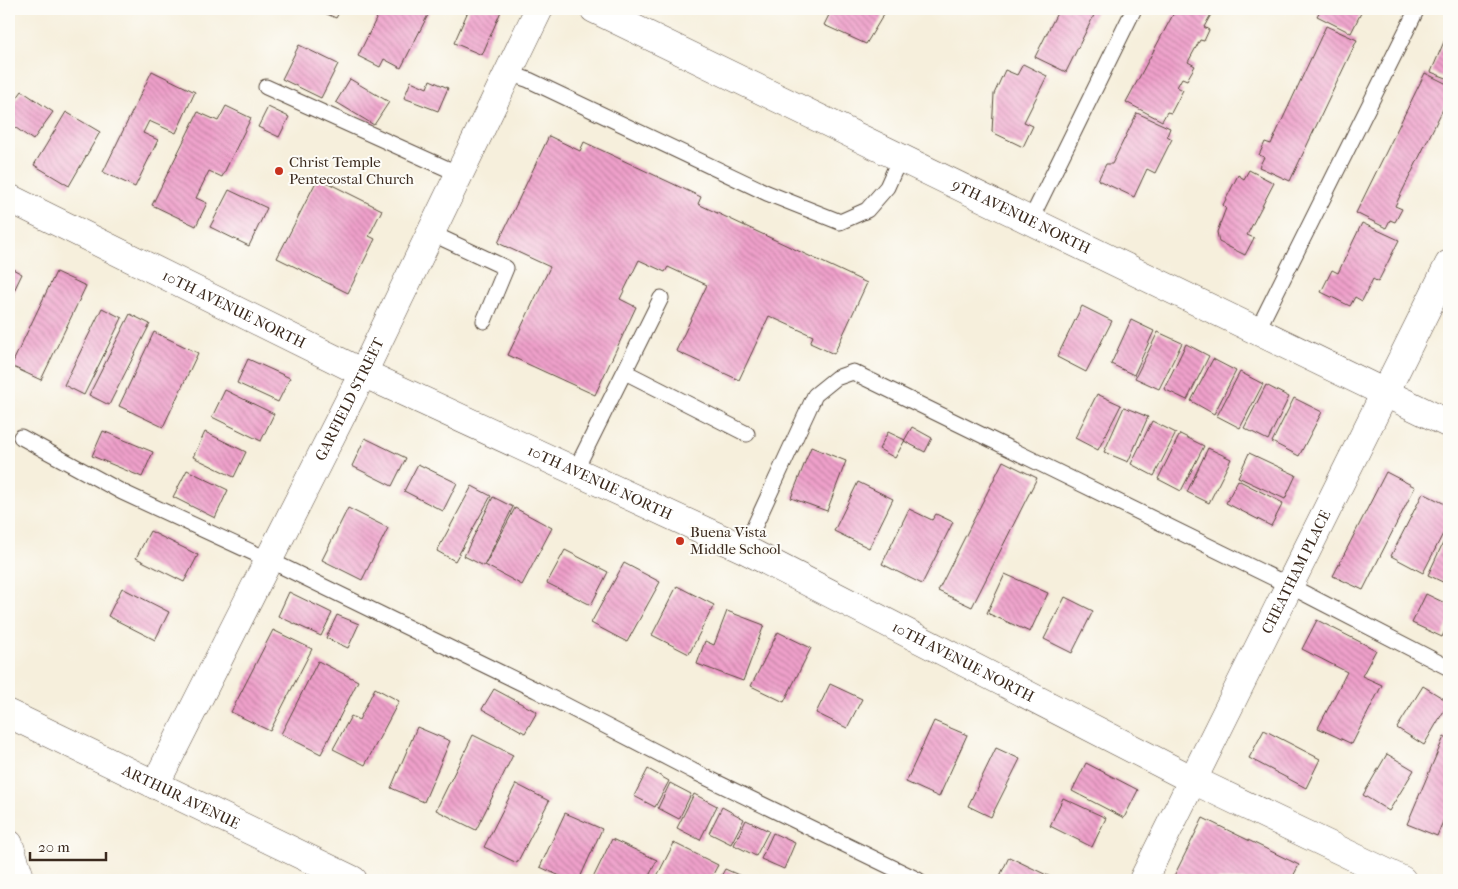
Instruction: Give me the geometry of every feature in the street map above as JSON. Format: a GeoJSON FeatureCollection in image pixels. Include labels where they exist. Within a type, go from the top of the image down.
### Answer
{"type":"FeatureCollection","features":[{"type":"Feature","properties":{"kind":"main road","name":"GARFIELD STREET"},"geometry":{"type":"LineString","coordinates":[[155,785],[363,373],[539,9]]}},
{"type":"Feature","properties":{"kind":"main road","name":"9TH AVENUE NORTH"},"geometry":{"type":"LineString","coordinates":[[594,9],[1449,424]]}},
{"type":"Feature","properties":{"kind":"main road","name":"10TH AVENUE NORTH"},"geometry":{"type":"LineString","coordinates":[[9,198],[363,373],[744,549],[1193,780],[1402,880]]}},
{"type":"Feature","properties":{"kind":"main road","name":"CHEATHAM PLACE"},"geometry":{"type":"LineString","coordinates":[[1143,880],[1449,264]]}},
{"type":"Feature","properties":{"kind":"main road","name":"ARTHUR AVENUE"},"geometry":{"type":"LineString","coordinates":[[9,714],[353,880]]}},
{"type":"Feature","properties":{"kind":"main road"},"geometry":{"type":"LineString","coordinates":[[9,844],[22,880]]}},
{"type":"Feature","properties":{"kind":"lane"},"geometry":{"type":"LineString","coordinates":[[1030,221],[1134,9]]}},
{"type":"Feature","properties":{"kind":"lane"},"geometry":{"type":"LineString","coordinates":[[1257,331],[1416,9]]}},
{"type":"Feature","properties":{"kind":"lane"},"geometry":{"type":"LineString","coordinates":[[508,73],[529,80],[767,193],[840,222],[867,210],[887,187],[900,158]]}},
{"type":"Feature","properties":{"kind":"lane"},"geometry":{"type":"LineString","coordinates":[[266,88],[459,174]]}},
{"type":"Feature","properties":{"kind":"lane"},"geometry":{"type":"LineString","coordinates":[[431,233],[506,268],[484,321]]}},
{"type":"Feature","properties":{"kind":"lane"},"geometry":{"type":"LineString","coordinates":[[575,471],[661,298]]}},
{"type":"Feature","properties":{"kind":"lane"},"geometry":{"type":"LineString","coordinates":[[624,372],[747,434]]}},
{"type":"Feature","properties":{"kind":"lane"},"geometry":{"type":"LineString","coordinates":[[744,549],[815,395],[836,378],[853,372],[1288,585],[1449,668]]}},
{"type":"Feature","properties":{"kind":"lane"},"geometry":{"type":"LineString","coordinates":[[22,437],[122,492],[269,560],[536,690],[694,772],[918,880]]}},
{"type":"Feature","properties":{"kind":"building"},"geometry":{"type":"Polygon","coordinates":[[[321,9],[341,9],[336,18],[320,11],[321,9]]]}},
{"type":"Feature","properties":{"kind":"building"},"geometry":{"type":"Polygon","coordinates":[[[381,9],[431,9],[401,68],[384,59],[380,67],[358,56],[381,9]]]}},
{"type":"Feature","properties":{"kind":"building"},"geometry":{"type":"Polygon","coordinates":[[[469,9],[502,9],[482,55],[454,43],[469,9]]]}},
{"type":"Feature","properties":{"kind":"building"},"geometry":{"type":"Polygon","coordinates":[[[832,9],[887,9],[866,44],[824,25],[832,9]]]}},
{"type":"Feature","properties":{"kind":"building"},"geometry":{"type":"Polygon","coordinates":[[[1059,9],[1097,9],[1066,72],[1035,57],[1059,9]]]}},
{"type":"Feature","properties":{"kind":"building"},"geometry":{"type":"Polygon","coordinates":[[[1176,9],[1214,9],[1204,27],[1209,30],[1204,41],[1200,40],[1188,62],[1195,66],[1187,80],[1182,78],[1177,87],[1183,90],[1171,113],[1167,112],[1162,121],[1126,102],[1176,9]]]}},
{"type":"Feature","properties":{"kind":"building"},"geometry":{"type":"Polygon","coordinates":[[[1321,9],[1363,9],[1351,33],[1317,16],[1321,9]]]}},
{"type":"Feature","properties":{"kind":"building"},"geometry":{"type":"Polygon","coordinates":[[[1326,26],[1357,40],[1290,181],[1259,167],[1264,157],[1259,155],[1265,142],[1271,144],[1326,26]]]}},
{"type":"Feature","properties":{"kind":"building"},"geometry":{"type":"Polygon","coordinates":[[[1449,30],[1449,79],[1431,72],[1449,30]]]}},
{"type":"Feature","properties":{"kind":"building"},"geometry":{"type":"Polygon","coordinates":[[[299,45],[338,64],[321,98],[282,79],[299,45]]]}},
{"type":"Feature","properties":{"kind":"building"},"geometry":{"type":"Polygon","coordinates":[[[1023,64],[1047,76],[1024,122],[1033,126],[1023,147],[992,132],[994,94],[1005,70],[1017,75],[1023,64]]]}},
{"type":"Feature","properties":{"kind":"building"},"geometry":{"type":"Polygon","coordinates":[[[152,71],[195,92],[176,133],[149,121],[143,133],[158,140],[135,187],[103,172],[152,71]]]}},
{"type":"Feature","properties":{"kind":"building"},"geometry":{"type":"Polygon","coordinates":[[[1425,73],[1449,85],[1449,97],[1395,206],[1402,209],[1395,222],[1390,220],[1386,228],[1356,213],[1425,73]]]}},
{"type":"Feature","properties":{"kind":"building"},"geometry":{"type":"Polygon","coordinates":[[[350,79],[389,102],[374,125],[336,102],[350,79]]]}},
{"type":"Feature","properties":{"kind":"building"},"geometry":{"type":"Polygon","coordinates":[[[430,80],[448,88],[438,111],[404,98],[411,81],[427,88],[430,80]]]}},
{"type":"Feature","properties":{"kind":"building"},"geometry":{"type":"Polygon","coordinates":[[[22,91],[53,112],[33,140],[9,123],[9,109],[22,91]]]}},
{"type":"Feature","properties":{"kind":"building"},"geometry":{"type":"Polygon","coordinates":[[[226,106],[251,118],[222,177],[209,171],[196,198],[207,203],[196,226],[152,205],[198,112],[218,121],[226,106]]]}},
{"type":"Feature","properties":{"kind":"building"},"geometry":{"type":"Polygon","coordinates":[[[268,107],[289,117],[279,137],[258,127],[268,107]]]}},
{"type":"Feature","properties":{"kind":"building"},"geometry":{"type":"Polygon","coordinates":[[[66,112],[100,132],[69,186],[34,165],[66,112]]]}},
{"type":"Feature","properties":{"kind":"building"},"geometry":{"type":"Polygon","coordinates":[[[1137,113],[1170,128],[1167,136],[1172,139],[1155,173],[1147,169],[1134,197],[1098,180],[1106,164],[1112,164],[1137,113]]]}},
{"type":"Feature","properties":{"kind":"building"},"geometry":{"type":"Polygon","coordinates":[[[549,136],[580,151],[584,142],[701,197],[698,204],[867,283],[834,354],[810,343],[813,336],[769,316],[739,380],[676,351],[707,285],[668,267],[665,272],[639,260],[620,299],[636,307],[595,395],[508,355],[550,267],[498,243],[549,136]]]}},
{"type":"Feature","properties":{"kind":"building"},"geometry":{"type":"Polygon","coordinates":[[[1249,170],[1274,183],[1247,235],[1254,238],[1245,255],[1219,242],[1217,232],[1226,208],[1223,205],[1238,175],[1244,179],[1249,170]]]}},
{"type":"Feature","properties":{"kind":"building"},"geometry":{"type":"Polygon","coordinates":[[[318,178],[382,210],[369,236],[375,239],[348,293],[277,258],[318,178]]]}},
{"type":"Feature","properties":{"kind":"building"},"geometry":{"type":"Polygon","coordinates":[[[229,190],[267,208],[249,246],[210,227],[229,190]]]}},
{"type":"Feature","properties":{"kind":"building"},"geometry":{"type":"Polygon","coordinates":[[[1362,223],[1399,240],[1378,282],[1373,279],[1362,301],[1355,297],[1350,306],[1321,292],[1332,270],[1338,273],[1362,223]]]}},
{"type":"Feature","properties":{"kind":"building"},"geometry":{"type":"Polygon","coordinates":[[[9,267],[22,274],[9,301],[9,267]]]}},
{"type":"Feature","properties":{"kind":"building"},"geometry":{"type":"Polygon","coordinates":[[[56,272],[86,286],[41,380],[11,366],[56,272]]]}},
{"type":"Feature","properties":{"kind":"building"},"geometry":{"type":"Polygon","coordinates":[[[1082,306],[1112,321],[1086,372],[1057,357],[1082,306]]]}},
{"type":"Feature","properties":{"kind":"building"},"geometry":{"type":"Polygon","coordinates":[[[102,308],[122,318],[84,395],[64,385],[102,308]]]}},
{"type":"Feature","properties":{"kind":"building"},"geometry":{"type":"Polygon","coordinates":[[[130,314],[150,324],[109,405],[89,395],[130,314]]]}},
{"type":"Feature","properties":{"kind":"building"},"geometry":{"type":"Polygon","coordinates":[[[1131,320],[1154,331],[1134,375],[1111,364],[1131,320]]]}},
{"type":"Feature","properties":{"kind":"building"},"geometry":{"type":"Polygon","coordinates":[[[154,332],[198,353],[163,427],[119,406],[154,332]]]}},
{"type":"Feature","properties":{"kind":"building"},"geometry":{"type":"Polygon","coordinates":[[[1158,332],[1182,343],[1159,389],[1135,378],[1158,332]]]}},
{"type":"Feature","properties":{"kind":"building"},"geometry":{"type":"Polygon","coordinates":[[[1186,344],[1209,356],[1187,400],[1164,389],[1186,344]]]}},
{"type":"Feature","properties":{"kind":"building"},"geometry":{"type":"Polygon","coordinates":[[[248,359],[290,378],[278,402],[237,383],[248,359]]]}},
{"type":"Feature","properties":{"kind":"building"},"geometry":{"type":"Polygon","coordinates":[[[1213,359],[1236,371],[1214,414],[1191,401],[1213,359]]]}},
{"type":"Feature","properties":{"kind":"building"},"geometry":{"type":"Polygon","coordinates":[[[1240,372],[1263,384],[1240,428],[1217,416],[1240,372]]]}},
{"type":"Feature","properties":{"kind":"building"},"geometry":{"type":"Polygon","coordinates":[[[1266,385],[1289,397],[1268,440],[1244,428],[1266,385]]]}},
{"type":"Feature","properties":{"kind":"building"},"geometry":{"type":"Polygon","coordinates":[[[225,390],[274,414],[261,441],[212,417],[225,390]]]}},
{"type":"Feature","properties":{"kind":"building"},"geometry":{"type":"Polygon","coordinates":[[[1097,394],[1121,405],[1098,450],[1075,438],[1097,394]]]}},
{"type":"Feature","properties":{"kind":"building"},"geometry":{"type":"Polygon","coordinates":[[[1294,398],[1322,412],[1299,456],[1272,442],[1294,398]]]}},
{"type":"Feature","properties":{"kind":"building"},"geometry":{"type":"Polygon","coordinates":[[[1124,407],[1148,417],[1128,462],[1104,452],[1124,407]]]}},
{"type":"Feature","properties":{"kind":"building"},"geometry":{"type":"Polygon","coordinates":[[[1152,421],[1176,433],[1154,476],[1131,464],[1152,421]]]}},
{"type":"Feature","properties":{"kind":"building"},"geometry":{"type":"Polygon","coordinates":[[[912,427],[932,438],[925,452],[904,441],[912,427]]]}},
{"type":"Feature","properties":{"kind":"building"},"geometry":{"type":"Polygon","coordinates":[[[103,431],[153,452],[142,477],[92,456],[103,431]]]}},
{"type":"Feature","properties":{"kind":"building"},"geometry":{"type":"Polygon","coordinates":[[[205,432],[246,452],[234,477],[193,457],[205,432]]]}},
{"type":"Feature","properties":{"kind":"building"},"geometry":{"type":"Polygon","coordinates":[[[888,432],[905,440],[895,458],[879,449],[888,432]]]}},
{"type":"Feature","properties":{"kind":"building"},"geometry":{"type":"Polygon","coordinates":[[[1180,434],[1204,446],[1181,491],[1158,479],[1180,434]]]}},
{"type":"Feature","properties":{"kind":"building"},"geometry":{"type":"Polygon","coordinates":[[[365,438],[406,458],[392,486],[352,466],[365,438]]]}},
{"type":"Feature","properties":{"kind":"building"},"geometry":{"type":"Polygon","coordinates":[[[811,447],[846,461],[827,511],[791,498],[811,447]]]}},
{"type":"Feature","properties":{"kind":"building"},"geometry":{"type":"Polygon","coordinates":[[[1208,448],[1231,459],[1209,503],[1187,492],[1208,448]]]}},
{"type":"Feature","properties":{"kind":"building"},"geometry":{"type":"Polygon","coordinates":[[[1249,453],[1296,475],[1285,499],[1238,477],[1249,453]]]}},
{"type":"Feature","properties":{"kind":"building"},"geometry":{"type":"Polygon","coordinates":[[[1003,461],[1037,478],[972,607],[938,591],[1003,461]]]}},
{"type":"Feature","properties":{"kind":"building"},"geometry":{"type":"Polygon","coordinates":[[[418,464],[457,483],[443,511],[404,491],[418,464]]]}},
{"type":"Feature","properties":{"kind":"building"},"geometry":{"type":"Polygon","coordinates":[[[187,470],[228,490],[215,518],[173,497],[187,470]]]}},
{"type":"Feature","properties":{"kind":"building"},"geometry":{"type":"Polygon","coordinates":[[[1386,472],[1415,487],[1363,590],[1333,576],[1386,472]]]}},
{"type":"Feature","properties":{"kind":"building"},"geometry":{"type":"Polygon","coordinates":[[[1238,480],[1283,503],[1271,526],[1226,503],[1238,480]]]}},
{"type":"Feature","properties":{"kind":"building"},"geometry":{"type":"Polygon","coordinates":[[[858,482],[893,499],[869,548],[834,531],[858,482]]]}},
{"type":"Feature","properties":{"kind":"building"},"geometry":{"type":"Polygon","coordinates":[[[472,486],[491,496],[455,561],[437,551],[472,486]]]}},
{"type":"Feature","properties":{"kind":"building"},"geometry":{"type":"Polygon","coordinates":[[[1423,493],[1449,506],[1449,522],[1423,573],[1391,556],[1423,493]]]}},
{"type":"Feature","properties":{"kind":"building"},"geometry":{"type":"Polygon","coordinates":[[[493,497],[513,507],[484,566],[464,556],[493,497]]]}},
{"type":"Feature","properties":{"kind":"building"},"geometry":{"type":"Polygon","coordinates":[[[348,508],[388,528],[362,580],[322,560],[348,508]]]}},
{"type":"Feature","properties":{"kind":"building"},"geometry":{"type":"Polygon","coordinates":[[[515,508],[552,528],[522,585],[485,565],[515,508]]]}},
{"type":"Feature","properties":{"kind":"building"},"geometry":{"type":"Polygon","coordinates":[[[909,509],[932,520],[936,514],[953,522],[922,584],[882,564],[909,509]]]}},
{"type":"Feature","properties":{"kind":"building"},"geometry":{"type":"Polygon","coordinates":[[[1449,530],[1449,585],[1428,575],[1449,530]]]}},
{"type":"Feature","properties":{"kind":"building"},"geometry":{"type":"Polygon","coordinates":[[[150,531],[198,555],[184,582],[136,558],[150,531]]]}},
{"type":"Feature","properties":{"kind":"building"},"geometry":{"type":"Polygon","coordinates":[[[565,550],[608,572],[591,605],[547,583],[565,550]]]}},
{"type":"Feature","properties":{"kind":"building"},"geometry":{"type":"Polygon","coordinates":[[[624,563],[660,582],[627,642],[591,623],[624,563]]]}},
{"type":"Feature","properties":{"kind":"building"},"geometry":{"type":"Polygon","coordinates":[[[1005,574],[1048,593],[1030,632],[987,613],[1005,574]]]}},
{"type":"Feature","properties":{"kind":"building"},"geometry":{"type":"Polygon","coordinates":[[[677,586],[714,605],[689,654],[652,635],[677,586]]]}},
{"type":"Feature","properties":{"kind":"building"},"geometry":{"type":"Polygon","coordinates":[[[122,588],[169,612],[155,640],[108,616],[122,588]]]}},
{"type":"Feature","properties":{"kind":"building"},"geometry":{"type":"Polygon","coordinates":[[[289,592],[332,613],[321,636],[278,616],[289,592]]]}},
{"type":"Feature","properties":{"kind":"building"},"geometry":{"type":"Polygon","coordinates":[[[1426,594],[1449,605],[1449,622],[1442,637],[1412,623],[1426,594]]]}},
{"type":"Feature","properties":{"kind":"building"},"geometry":{"type":"Polygon","coordinates":[[[1065,597],[1093,611],[1072,653],[1044,639],[1065,597]]]}},
{"type":"Feature","properties":{"kind":"building"},"geometry":{"type":"Polygon","coordinates":[[[727,611],[764,625],[743,681],[697,664],[705,641],[714,645],[727,611]]]}},
{"type":"Feature","properties":{"kind":"building"},"geometry":{"type":"Polygon","coordinates":[[[337,615],[359,624],[348,648],[326,638],[337,615]]]}},
{"type":"Feature","properties":{"kind":"building"},"geometry":{"type":"Polygon","coordinates":[[[1317,620],[1376,650],[1362,676],[1382,685],[1352,744],[1318,728],[1347,672],[1302,649],[1317,620]]]}},
{"type":"Feature","properties":{"kind":"building"},"geometry":{"type":"Polygon","coordinates":[[[273,630],[312,649],[270,731],[231,712],[273,630]]]}},
{"type":"Feature","properties":{"kind":"building"},"geometry":{"type":"Polygon","coordinates":[[[778,632],[811,648],[784,702],[751,686],[778,632]]]}},
{"type":"Feature","properties":{"kind":"building"},"geometry":{"type":"Polygon","coordinates":[[[318,661],[358,681],[321,754],[281,734],[318,661]]]}},
{"type":"Feature","properties":{"kind":"building"},"geometry":{"type":"Polygon","coordinates":[[[830,684],[862,699],[847,728],[816,713],[830,684]]]}},
{"type":"Feature","properties":{"kind":"building"},"geometry":{"type":"Polygon","coordinates":[[[1423,686],[1449,702],[1424,745],[1397,728],[1423,686]]]}},
{"type":"Feature","properties":{"kind":"building"},"geometry":{"type":"Polygon","coordinates":[[[375,688],[399,701],[365,765],[333,749],[351,716],[359,720],[375,688]]]}},
{"type":"Feature","properties":{"kind":"building"},"geometry":{"type":"Polygon","coordinates":[[[494,689],[537,712],[525,733],[482,709],[494,689]]]}},
{"type":"Feature","properties":{"kind":"building"},"geometry":{"type":"Polygon","coordinates":[[[934,721],[967,735],[939,797],[906,782],[934,721]]]}},
{"type":"Feature","properties":{"kind":"building"},"geometry":{"type":"Polygon","coordinates":[[[417,727],[450,741],[424,802],[391,788],[417,727]]]}},
{"type":"Feature","properties":{"kind":"building"},"geometry":{"type":"Polygon","coordinates":[[[1264,730],[1320,759],[1306,788],[1249,758],[1264,730]]]}},
{"type":"Feature","properties":{"kind":"building"},"geometry":{"type":"Polygon","coordinates":[[[473,735],[513,755],[476,830],[436,810],[473,735]]]}},
{"type":"Feature","properties":{"kind":"building"},"geometry":{"type":"Polygon","coordinates":[[[1444,737],[1449,740],[1449,807],[1437,836],[1407,824],[1444,737]]]}},
{"type":"Feature","properties":{"kind":"building"},"geometry":{"type":"Polygon","coordinates":[[[996,748],[1020,759],[991,817],[968,806],[996,748]]]}},
{"type":"Feature","properties":{"kind":"building"},"geometry":{"type":"Polygon","coordinates":[[[1387,754],[1414,770],[1389,811],[1363,795],[1387,754]]]}},
{"type":"Feature","properties":{"kind":"building"},"geometry":{"type":"Polygon","coordinates":[[[1086,763],[1138,790],[1124,818],[1072,791],[1086,763]]]}},
{"type":"Feature","properties":{"kind":"building"},"geometry":{"type":"Polygon","coordinates":[[[648,769],[669,781],[655,807],[634,796],[648,769]]]}},
{"type":"Feature","properties":{"kind":"building"},"geometry":{"type":"Polygon","coordinates":[[[670,783],[691,794],[679,819],[658,808],[670,783]]]}},
{"type":"Feature","properties":{"kind":"building"},"geometry":{"type":"Polygon","coordinates":[[[516,784],[549,801],[517,863],[484,847],[516,784]]]}},
{"type":"Feature","properties":{"kind":"building"},"geometry":{"type":"Polygon","coordinates":[[[694,794],[717,806],[700,840],[677,828],[694,794]]]}},
{"type":"Feature","properties":{"kind":"building"},"geometry":{"type":"Polygon","coordinates":[[[1063,798],[1106,818],[1092,847],[1050,826],[1063,798]]]}},
{"type":"Feature","properties":{"kind":"building"},"geometry":{"type":"Polygon","coordinates":[[[722,807],[744,819],[731,844],[709,833],[722,807]]]}},
{"type":"Feature","properties":{"kind":"building"},"geometry":{"type":"Polygon","coordinates":[[[565,813],[602,829],[579,880],[569,880],[540,867],[565,813]]]}},
{"type":"Feature","properties":{"kind":"building"},"geometry":{"type":"Polygon","coordinates":[[[1203,818],[1299,865],[1291,880],[1183,880],[1174,876],[1203,818]]]}},
{"type":"Feature","properties":{"kind":"building"},"geometry":{"type":"Polygon","coordinates":[[[746,820],[769,831],[756,856],[734,845],[746,820]]]}},
{"type":"Feature","properties":{"kind":"building"},"geometry":{"type":"Polygon","coordinates":[[[773,833],[795,843],[784,869],[761,859],[773,833]]]}},
{"type":"Feature","properties":{"kind":"building"},"geometry":{"type":"Polygon","coordinates":[[[612,839],[657,860],[647,880],[592,880],[612,839]]]}},
{"type":"Feature","properties":{"kind":"building"},"geometry":{"type":"Polygon","coordinates":[[[674,843],[718,865],[710,880],[655,880],[674,843]]]}},
{"type":"Feature","properties":{"kind":"building"},"geometry":{"type":"Polygon","coordinates":[[[1009,857],[1057,880],[998,880],[1009,857]]]}},
{"type":"Feature","properties":{"kind":"building"},"geometry":{"type":"Polygon","coordinates":[[[725,869],[750,880],[719,880],[725,869]]]}},
{"type":"Feature","properties":{"kind":"place","name":"Christ Temple Pentecostal Church"},"geometry":{"type":"Point","coordinates":[279,171]}},
{"type":"Feature","properties":{"kind":"place","name":"Buena Vista Middle School"},"geometry":{"type":"Point","coordinates":[680,541]}}]}
